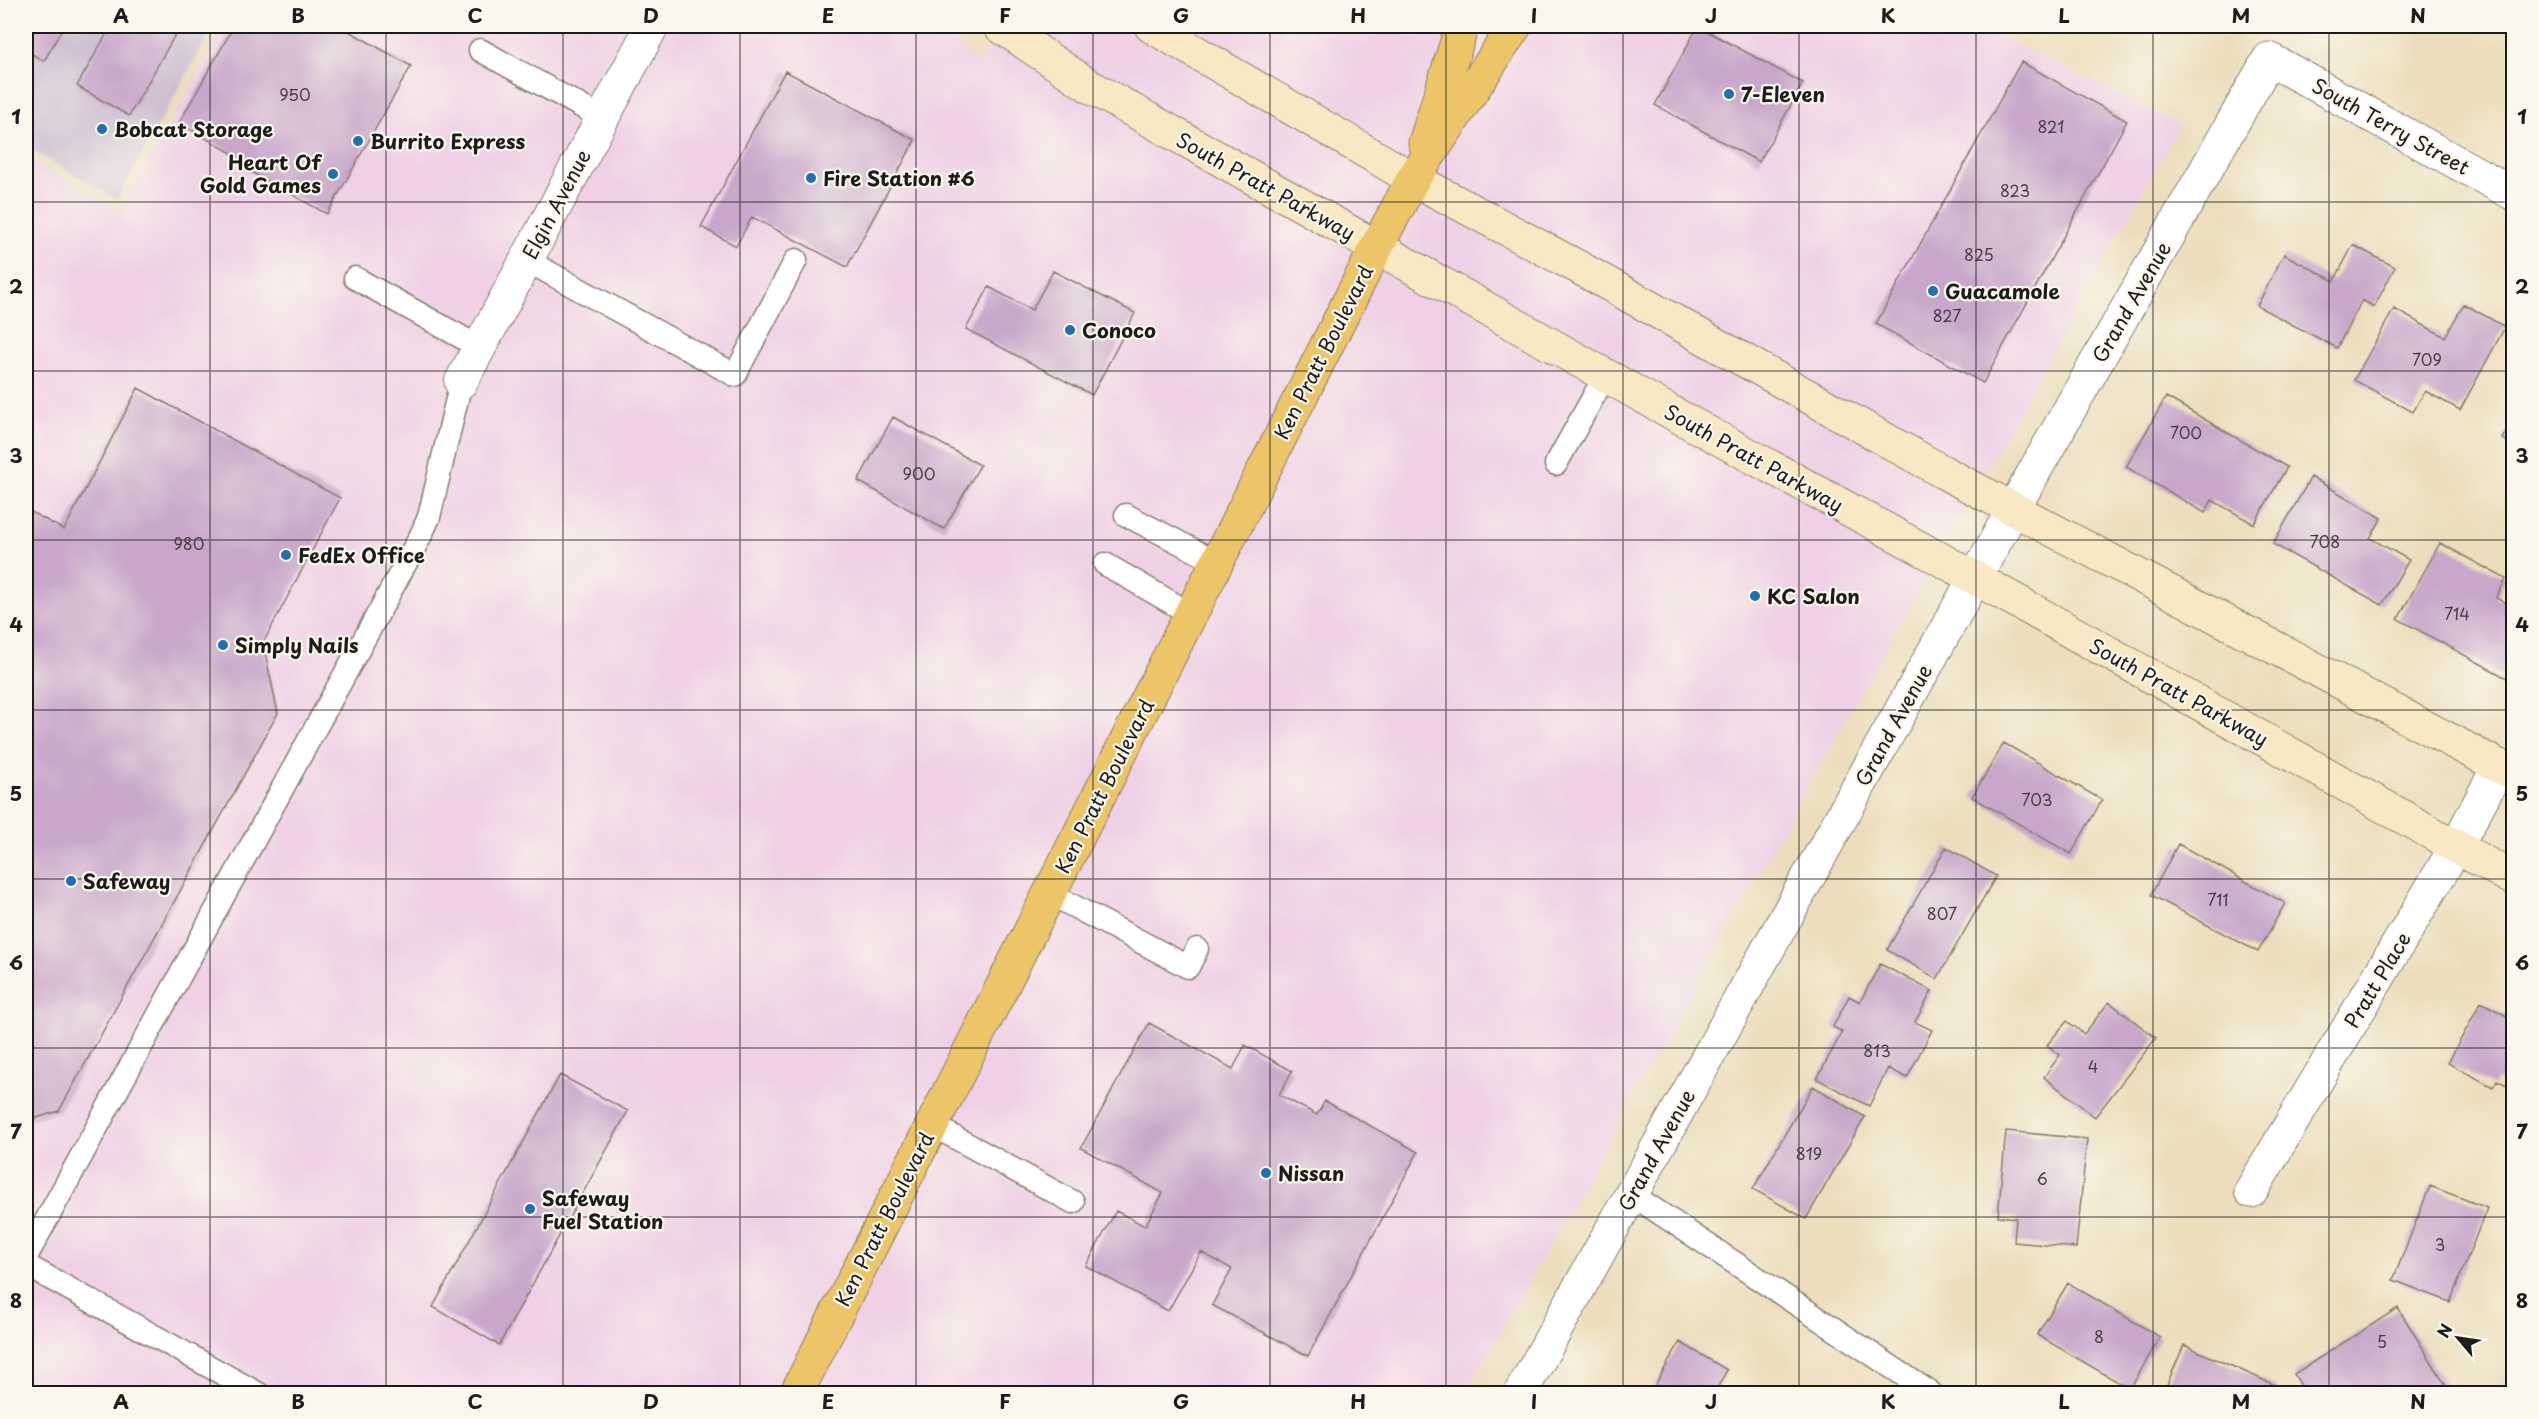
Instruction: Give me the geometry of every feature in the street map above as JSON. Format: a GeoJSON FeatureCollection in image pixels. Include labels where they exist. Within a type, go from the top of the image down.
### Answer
{"type":"FeatureCollection","features":[{"type":"Feature","properties":{"kind":"highway","name":"Ken Pratt Boulevard"},"geometry":{"type":"LineString","coordinates":[[1413,179],[1462,26]]}},
{"type":"Feature","properties":{"kind":"highway","name":"Ken Pratt Boulevard"},"geometry":{"type":"LineString","coordinates":[[796,1394],[1413,179],[1515,26]]}},
{"type":"Feature","properties":{"kind":"street","name":"Elgin Avenue"},"geometry":{"type":"LineString","coordinates":[[461,382],[652,26]]}},
{"type":"Feature","properties":{"kind":"street","name":"South Pratt Parkway"},"geometry":{"type":"LineString","coordinates":[[1000,26],[1090,87],[1605,376],[1975,578],[2514,879]]}},
{"type":"Feature","properties":{"kind":"street"},"geometry":{"type":"LineString","coordinates":[[1150,26],[1413,179],[1578,267],[2013,509],[2506,770]]}},
{"type":"Feature","properties":{"kind":"street","name":"South Terry Street"},"geometry":{"type":"LineString","coordinates":[[2268,59],[2514,194]]}},
{"type":"Feature","properties":{"kind":"street","name":"Grand Avenue"},"geometry":{"type":"LineString","coordinates":[[1520,1394],[2013,509],[2268,59]]}},
{"type":"Feature","properties":{"kind":"street","name":"Pratt Place"},"geometry":{"type":"LineString","coordinates":[[2251,1191],[2456,848],[2506,770]]}},
{"type":"Feature","properties":{"kind":"lane"},"geometry":{"type":"LineString","coordinates":[[480,50],[602,118]]}},
{"type":"Feature","properties":{"kind":"lane"},"geometry":{"type":"LineString","coordinates":[[526,260],[735,375],[796,260]]}},
{"type":"Feature","properties":{"kind":"lane"},"geometry":{"type":"LineString","coordinates":[[355,278],[479,347]]}},
{"type":"Feature","properties":{"kind":"lane"},"geometry":{"type":"LineString","coordinates":[[1556,464],[1605,376]]}},
{"type":"Feature","properties":{"kind":"lane"},"geometry":{"type":"LineString","coordinates":[[26,1257],[420,537],[429,518],[461,382]]}},
{"type":"Feature","properties":{"kind":"lane"},"geometry":{"type":"LineString","coordinates":[[1126,515],[1217,562]]}},
{"type":"Feature","properties":{"kind":"lane"},"geometry":{"type":"LineString","coordinates":[[1105,564],[1191,614]]}},
{"type":"Feature","properties":{"kind":"lane"},"geometry":{"type":"LineString","coordinates":[[1050,893],[1188,967],[1197,949]]}},
{"type":"Feature","properties":{"kind":"lane"},"geometry":{"type":"LineString","coordinates":[[932,1125],[1073,1202]]}},
{"type":"Feature","properties":{"kind":"lane"},"geometry":{"type":"LineString","coordinates":[[1631,1194],[1932,1394]]}},
{"type":"Feature","properties":{"kind":"lane"},"geometry":{"type":"LineString","coordinates":[[26,1265],[259,1394]]}},
{"type":"Feature","properties":{"kind":"shaded area"},"geometry":{"type":"Polygon","coordinates":[[[26,26],[214,26],[117,199],[26,147],[26,26]]]}},
{"type":"Feature","properties":{"kind":"shaded area"},"geometry":{"type":"Polygon","coordinates":[[[225,26],[941,26],[979,64],[1000,26],[1977,26],[2180,125],[1465,1394],[26,1393],[26,157],[121,211],[225,26]]]}},
{"type":"Feature","properties":{"kind":"building"},"geometry":{"type":"Polygon","coordinates":[[[26,26],[64,26],[44,61],[26,51],[26,26]]]}},
{"type":"Feature","properties":{"kind":"building"},"geometry":{"type":"Polygon","coordinates":[[[111,26],[180,26],[129,116],[77,86],[111,26]]]}},
{"type":"Feature","properties":{"kind":"building"},"geometry":{"type":"Polygon","coordinates":[[[234,26],[340,26],[411,66],[327,214],[246,169],[249,163],[179,123],[234,26]]]}},
{"type":"Feature","properties":{"kind":"building","name":"7-Eleven"},"geometry":{"type":"Polygon","coordinates":[[[1698,26],[1803,83],[1759,162],[1655,105],[1698,26]]]}},
{"type":"Feature","properties":{"kind":"building"},"geometry":{"type":"Polygon","coordinates":[[[2021,62],[2127,121],[1983,383],[1876,324],[2021,62]]]}},
{"type":"Feature","properties":{"kind":"building","name":"Fire Station #6"},"geometry":{"type":"Polygon","coordinates":[[[785,71],[915,140],[847,267],[752,217],[736,246],[701,227],[785,71]]]}},
{"type":"Feature","properties":{"kind":"building"},"geometry":{"type":"Polygon","coordinates":[[[2353,245],[2395,267],[2374,307],[2362,300],[2337,348],[2257,306],[2284,254],[2334,281],[2353,245]]]}},
{"type":"Feature","properties":{"kind":"building"},"geometry":{"type":"Polygon","coordinates":[[[1053,271],[1135,313],[1092,395],[966,329],[989,287],[1032,310],[1053,271]]]}},
{"type":"Feature","properties":{"kind":"building"},"geometry":{"type":"Polygon","coordinates":[[[2464,304],[2505,327],[2460,410],[2425,391],[2413,412],[2354,380],[2394,309],[2445,337],[2464,304]]]}},
{"type":"Feature","properties":{"kind":"building"},"geometry":{"type":"Polygon","coordinates":[[[138,388],[340,498],[263,643],[278,713],[59,1111],[26,1121],[26,509],[64,530],[138,388]]]}},
{"type":"Feature","properties":{"kind":"building"},"geometry":{"type":"Polygon","coordinates":[[[2166,397],[2287,467],[2254,524],[2212,500],[2205,513],[2126,467],[2166,397]]]}},
{"type":"Feature","properties":{"kind":"building"},"geometry":{"type":"Polygon","coordinates":[[[893,417],[980,465],[944,529],[858,481],[893,417]]]}},
{"type":"Feature","properties":{"kind":"building"},"geometry":{"type":"Polygon","coordinates":[[[2514,418],[2514,445],[2502,439],[2514,418]]]}},
{"type":"Feature","properties":{"kind":"building"},"geometry":{"type":"Polygon","coordinates":[[[2311,477],[2382,518],[2370,538],[2409,560],[2382,605],[2273,544],[2311,477]]]}},
{"type":"Feature","properties":{"kind":"building"},"geometry":{"type":"Polygon","coordinates":[[[2440,543],[2506,579],[2496,598],[2514,607],[2514,682],[2398,619],[2440,543]]]}},
{"type":"Feature","properties":{"kind":"building"},"geometry":{"type":"Polygon","coordinates":[[[2004,743],[2102,800],[2071,854],[1972,797],[2004,743]]]}},
{"type":"Feature","properties":{"kind":"building"},"geometry":{"type":"Polygon","coordinates":[[[2178,844],[2285,903],[2258,952],[2151,895],[2178,844]]]}},
{"type":"Feature","properties":{"kind":"building"},"geometry":{"type":"Polygon","coordinates":[[[1946,847],[1996,876],[1937,979],[1887,950],[1946,847]]]}},
{"type":"Feature","properties":{"kind":"building"},"geometry":{"type":"Polygon","coordinates":[[[1880,964],[1932,991],[1915,1022],[1932,1030],[1907,1078],[1888,1068],[1869,1106],[1817,1079],[1842,1032],[1833,1027],[1849,996],[1860,1002],[1880,964]]]}},
{"type":"Feature","properties":{"kind":"building"},"geometry":{"type":"Polygon","coordinates":[[[2109,1002],[2156,1038],[2095,1117],[2044,1077],[2060,1055],[2047,1045],[2067,1021],[2084,1034],[2109,1002]]]}},
{"type":"Feature","properties":{"kind":"building"},"geometry":{"type":"Polygon","coordinates":[[[2481,1002],[2514,1020],[2514,1089],[2497,1080],[2493,1087],[2448,1063],[2481,1002]]]}},
{"type":"Feature","properties":{"kind":"building","name":"Nissan"},"geometry":{"type":"Polygon","coordinates":[[[1149,1023],[1233,1069],[1245,1045],[1292,1071],[1279,1095],[1317,1115],[1325,1101],[1418,1152],[1308,1356],[1212,1305],[1232,1269],[1201,1252],[1168,1311],[1086,1266],[1116,1211],[1145,1226],[1163,1193],[1081,1148],[1149,1023]]]}},
{"type":"Feature","properties":{"kind":"building","name":"Safeway Fuel Station"},"geometry":{"type":"Polygon","coordinates":[[[560,1075],[628,1111],[499,1345],[433,1307],[560,1075]]]}},
{"type":"Feature","properties":{"kind":"building"},"geometry":{"type":"Polygon","coordinates":[[[1813,1086],[1865,1117],[1806,1219],[1753,1189],[1813,1086]]]}},
{"type":"Feature","properties":{"kind":"building"},"geometry":{"type":"Polygon","coordinates":[[[2006,1131],[2087,1139],[2076,1248],[2014,1242],[2016,1218],[1998,1216],[2006,1131]]]}},
{"type":"Feature","properties":{"kind":"building"},"geometry":{"type":"Polygon","coordinates":[[[2430,1186],[2487,1208],[2450,1302],[2393,1280],[2430,1186]]]}},
{"type":"Feature","properties":{"kind":"building"},"geometry":{"type":"Polygon","coordinates":[[[2068,1283],[2160,1337],[2130,1389],[2037,1335],[2068,1283]]]}},
{"type":"Feature","properties":{"kind":"building"},"geometry":{"type":"Polygon","coordinates":[[[2398,1308],[2446,1385],[2432,1394],[2306,1394],[2294,1374],[2398,1308]]]}},
{"type":"Feature","properties":{"kind":"building"},"geometry":{"type":"Polygon","coordinates":[[[1680,1342],[1727,1370],[1714,1394],[1650,1394],[1680,1342]]]}},
{"type":"Feature","properties":{"kind":"building"},"geometry":{"type":"Polygon","coordinates":[[[2184,1345],[2277,1386],[2274,1394],[2163,1394],[2184,1345]]]}},
{"type":"Feature","properties":{"kind":"place","name":"7-Eleven"},"geometry":{"type":"Point","coordinates":[1729,94]}},
{"type":"Feature","properties":{"kind":"place","name":"Bobcat Storage"},"geometry":{"type":"Point","coordinates":[102,129]}},
{"type":"Feature","properties":{"kind":"place","name":"Burrito Express"},"geometry":{"type":"Point","coordinates":[358,141]}},
{"type":"Feature","properties":{"kind":"place","name":"Heart Of Gold Games"},"geometry":{"type":"Point","coordinates":[333,174]}},
{"type":"Feature","properties":{"kind":"place","name":"Fire Station #6"},"geometry":{"type":"Point","coordinates":[811,178]}},
{"type":"Feature","properties":{"kind":"place","name":"Guacamole"},"geometry":{"type":"Point","coordinates":[1933,291]}},
{"type":"Feature","properties":{"kind":"place","name":"Conoco"},"geometry":{"type":"Point","coordinates":[1070,330]}},
{"type":"Feature","properties":{"kind":"place","name":"FedEx Office"},"geometry":{"type":"Point","coordinates":[286,555]}},
{"type":"Feature","properties":{"kind":"place","name":"KC Salon"},"geometry":{"type":"Point","coordinates":[1755,596]}},
{"type":"Feature","properties":{"kind":"place","name":"Simply Nails"},"geometry":{"type":"Point","coordinates":[223,645]}},
{"type":"Feature","properties":{"kind":"place","name":"Safeway"},"geometry":{"type":"Point","coordinates":[71,881]}},
{"type":"Feature","properties":{"kind":"place","name":"Nissan"},"geometry":{"type":"Point","coordinates":[1266,1173]}},
{"type":"Feature","properties":{"kind":"place","name":"Safeway Fuel Station"},"geometry":{"type":"Point","coordinates":[530,1209]}}]}
